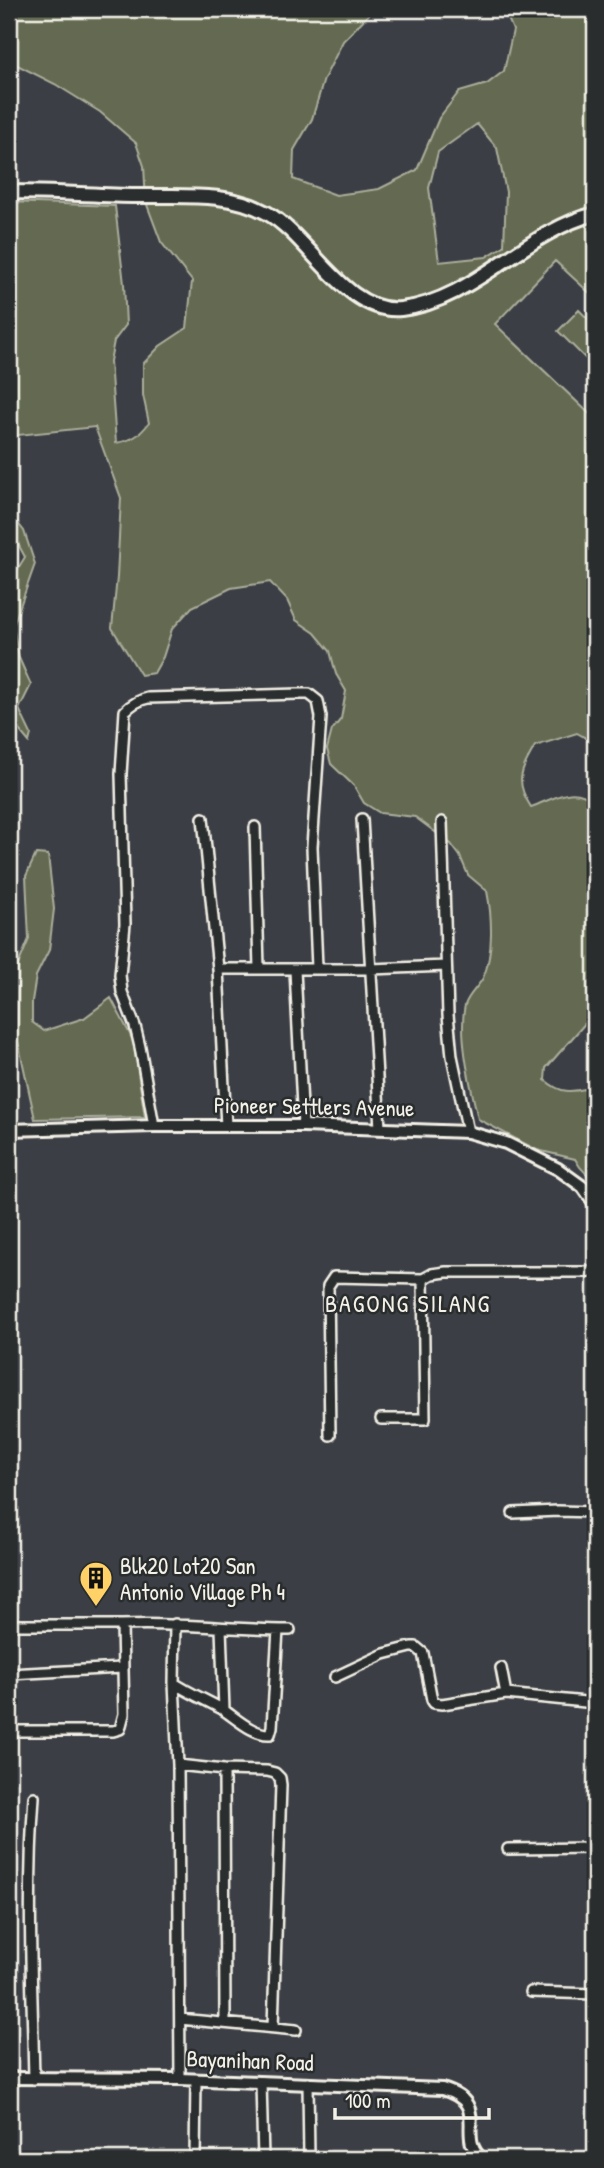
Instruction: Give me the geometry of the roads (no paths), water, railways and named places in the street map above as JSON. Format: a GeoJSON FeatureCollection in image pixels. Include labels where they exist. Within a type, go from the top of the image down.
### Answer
{"type":"FeatureCollection","features":[{"type":"Feature","properties":{"kind":"main road"},"geometry":{"type":"LineString","coordinates":[[9,192],[205,197],[249,205],[267,212],[282,223],[362,300],[380,308],[398,310],[421,306],[441,298],[544,236],[578,218],[595,214]]}},
{"type":"Feature","properties":{"kind":"street"},"geometry":{"type":"LineString","coordinates":[[154,1126],[140,1047],[122,992],[120,975],[125,902],[121,774],[125,711],[132,704],[148,698],[299,694],[309,694],[318,701],[321,717],[312,847],[317,968]]}},
{"type":"Feature","properties":{"kind":"street"},"geometry":{"type":"LineString","coordinates":[[203,818],[218,969],[226,1126]]}},
{"type":"Feature","properties":{"kind":"street"},"geometry":{"type":"LineString","coordinates":[[362,819],[380,1128]]}},
{"type":"Feature","properties":{"kind":"street"},"geometry":{"type":"LineString","coordinates":[[442,822],[446,966],[452,1056],[468,1132]]}},
{"type":"Feature","properties":{"kind":"street"},"geometry":{"type":"LineString","coordinates":[[255,827],[259,968]]}},
{"type":"Feature","properties":{"kind":"street"},"geometry":{"type":"LineString","coordinates":[[218,969],[446,966]]}},
{"type":"Feature","properties":{"kind":"street"},"geometry":{"type":"LineString","coordinates":[[295,970],[303,1126]]}},
{"type":"Feature","properties":{"kind":"street","name":"Pioneer Settlers Avenue"},"geometry":{"type":"LineString","coordinates":[[9,1130],[303,1126],[468,1132],[506,1143],[558,1169],[583,1187],[595,1204]]}},
{"type":"Feature","properties":{"kind":"street"},"geometry":{"type":"LineString","coordinates":[[331,1434],[328,1294],[331,1280],[334,1278],[423,1279],[432,1274],[446,1272],[595,1272]]}},
{"type":"Feature","properties":{"kind":"street"},"geometry":{"type":"LineString","coordinates":[[381,1419],[425,1419],[423,1279]]}},
{"type":"Feature","properties":{"kind":"street"},"geometry":{"type":"LineString","coordinates":[[513,1513],[595,1512]]}},
{"type":"Feature","properties":{"kind":"street"},"geometry":{"type":"LineString","coordinates":[[175,1624],[180,2079]]}},
{"type":"Feature","properties":{"kind":"street"},"geometry":{"type":"LineString","coordinates":[[9,1625],[175,1624],[290,1629]]}},
{"type":"Feature","properties":{"kind":"street"},"geometry":{"type":"LineString","coordinates":[[9,1731],[120,1729],[124,1714],[122,1625]]}},
{"type":"Feature","properties":{"kind":"street"},"geometry":{"type":"LineString","coordinates":[[221,1628],[224,1710]]}},
{"type":"Feature","properties":{"kind":"street"},"geometry":{"type":"LineString","coordinates":[[174,1683],[262,1734],[270,1734],[278,1630]]}},
{"type":"Feature","properties":{"kind":"street"},"geometry":{"type":"LineString","coordinates":[[335,1677],[384,1654],[416,1647],[422,1653],[432,1700],[435,1703],[506,1694],[595,1703]]}},
{"type":"Feature","properties":{"kind":"street"},"geometry":{"type":"LineString","coordinates":[[9,1674],[122,1668]]}},
{"type":"Feature","properties":{"kind":"street"},"geometry":{"type":"LineString","coordinates":[[501,1668],[506,1694]]}},
{"type":"Feature","properties":{"kind":"street"},"geometry":{"type":"LineString","coordinates":[[178,1765],[267,1771],[280,1778],[273,2028]]}},
{"type":"Feature","properties":{"kind":"street"},"geometry":{"type":"LineString","coordinates":[[224,1770],[225,2023]]}},
{"type":"Feature","properties":{"kind":"street"},"geometry":{"type":"LineString","coordinates":[[34,1797],[30,1890],[34,2079]]}},
{"type":"Feature","properties":{"kind":"street"},"geometry":{"type":"LineString","coordinates":[[508,1849],[595,1848]]}},
{"type":"Feature","properties":{"kind":"street"},"geometry":{"type":"LineString","coordinates":[[531,1992],[595,1994]]}},
{"type":"Feature","properties":{"kind":"street"},"geometry":{"type":"LineString","coordinates":[[180,2019],[296,2030]]}},
{"type":"Feature","properties":{"kind":"street","name":"Bayanihan Road"},"geometry":{"type":"LineString","coordinates":[[9,2078],[180,2079],[442,2089],[466,2101],[469,2107],[471,2143],[482,2159]]}},
{"type":"Feature","properties":{"kind":"street"},"geometry":{"type":"LineString","coordinates":[[195,2159],[196,2080]]}},
{"type":"Feature","properties":{"kind":"street"},"geometry":{"type":"LineString","coordinates":[[261,2082],[263,2159]]}},
{"type":"Feature","properties":{"kind":"street"},"geometry":{"type":"LineString","coordinates":[[308,2083],[309,2159]]}},
{"type":"Feature","properties":{"kind":"place","name":"Blk20 Lot20 San Antonio Village Ph 4"},"geometry":{"type":"Point","coordinates":[96,1608]}},
{"type":"Feature","properties":{"kind":"district","name":"BAGONG SILANG"},"geometry":{"type":"Point","coordinates":[408,1303]}}]}
